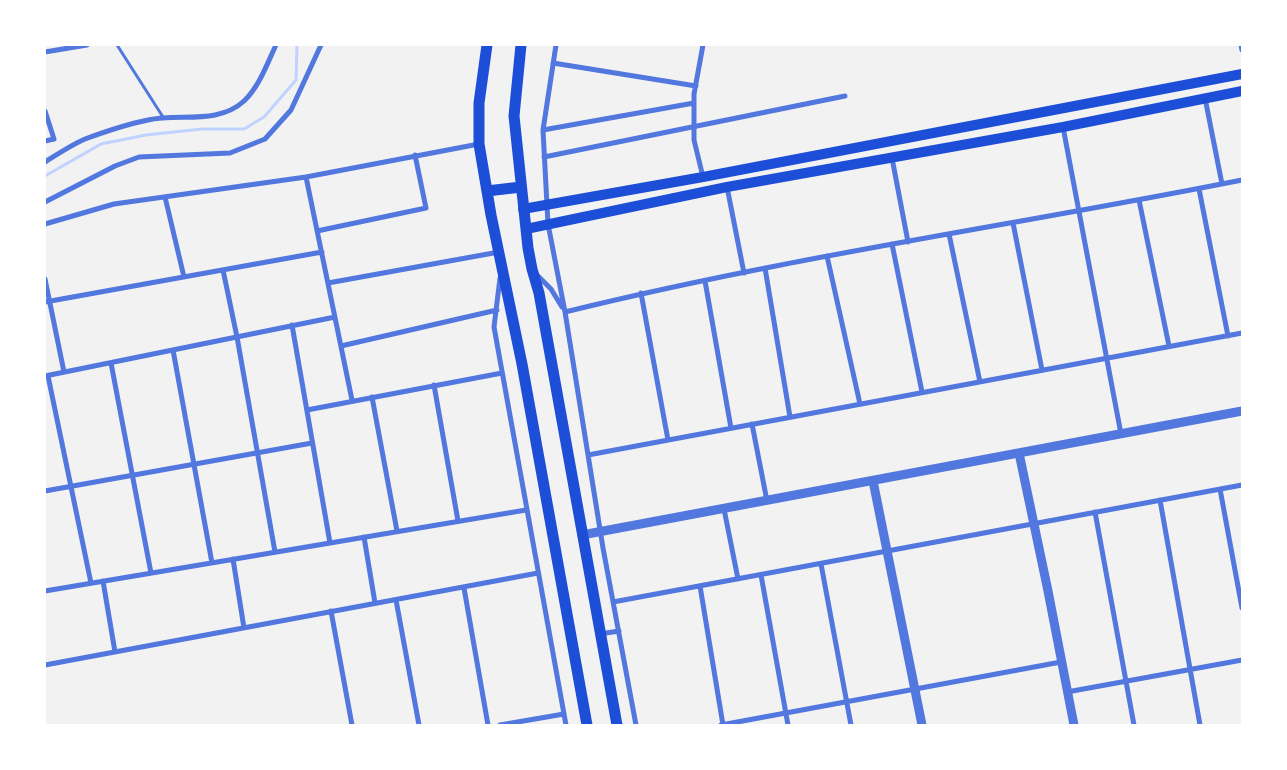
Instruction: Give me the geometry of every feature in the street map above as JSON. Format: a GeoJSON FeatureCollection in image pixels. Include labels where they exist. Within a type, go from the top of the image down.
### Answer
{"type":"FeatureCollection","features":[{"type":"Feature","properties":{"kind":"main road"},"geometry":{"type":"LineString","coordinates":[[487,45],[478,103],[479,144],[501,265],[522,364],[586,725]]}},
{"type":"Feature","properties":{"kind":"main road"},"geometry":{"type":"LineString","coordinates":[[521,45],[514,116],[523,208],[532,269],[539,293],[617,725]]}},
{"type":"Feature","properties":{"kind":"main road"},"geometry":{"type":"LineString","coordinates":[[523,208],[703,177],[1239,74]]}},
{"type":"Feature","properties":{"kind":"main road"},"geometry":{"type":"LineString","coordinates":[[1239,74],[1231,84],[1233,88],[1240,91]]}},
{"type":"Feature","properties":{"kind":"main road"},"geometry":{"type":"LineString","coordinates":[[1216,78],[1222,80],[1225,84],[1225,90],[1221,95]]}},
{"type":"Feature","properties":{"kind":"main road"},"geometry":{"type":"LineString","coordinates":[[526,229],[727,187],[1063,127],[1240,91]]}},
{"type":"Feature","properties":{"kind":"main road"},"geometry":{"type":"LineString","coordinates":[[487,191],[521,188]]}},
{"type":"Feature","properties":{"kind":"street"},"geometry":{"type":"LineString","coordinates":[[45,52],[87,45]]}},
{"type":"Feature","properties":{"kind":"street"},"geometry":{"type":"LineString","coordinates":[[45,162],[85,140],[146,120],[163,117],[194,117],[220,114],[243,102],[254,90],[276,45]]}},
{"type":"Feature","properties":{"kind":"street"},"geometry":{"type":"LineString","coordinates":[[45,202],[114,166],[139,157],[230,153],[265,139],[291,110],[321,45]]}},
{"type":"Feature","properties":{"kind":"street"},"geometry":{"type":"LineString","coordinates":[[556,45],[544,130],[548,224],[565,312],[613,602],[636,725]]}},
{"type":"Feature","properties":{"kind":"street"},"geometry":{"type":"LineString","coordinates":[[703,45],[694,103],[694,140],[703,177]]}},
{"type":"Feature","properties":{"kind":"street"},"geometry":{"type":"LineString","coordinates":[[1241,45],[1242,50]]}},
{"type":"Feature","properties":{"kind":"street"},"geometry":{"type":"LineString","coordinates":[[553,64],[696,86]]}},
{"type":"Feature","properties":{"kind":"street"},"geometry":{"type":"LineString","coordinates":[[544,157],[845,96]]}},
{"type":"Feature","properties":{"kind":"street"},"geometry":{"type":"LineString","coordinates":[[1205,98],[1222,184]]}},
{"type":"Feature","properties":{"kind":"street"},"geometry":{"type":"LineString","coordinates":[[544,130],[694,103]]}},
{"type":"Feature","properties":{"kind":"street"},"geometry":{"type":"LineString","coordinates":[[45,111],[54,139],[45,141]]}},
{"type":"Feature","properties":{"kind":"street"},"geometry":{"type":"LineString","coordinates":[[1063,127],[1121,434]]}},
{"type":"Feature","properties":{"kind":"street"},"geometry":{"type":"LineString","coordinates":[[45,224],[114,204],[306,177],[479,144]]}},
{"type":"Feature","properties":{"kind":"street"},"geometry":{"type":"LineString","coordinates":[[317,231],[426,208],[415,155]]}},
{"type":"Feature","properties":{"kind":"street"},"geometry":{"type":"LineString","coordinates":[[892,158],[908,242]]}},
{"type":"Feature","properties":{"kind":"street"},"geometry":{"type":"LineString","coordinates":[[306,177],[352,400]]}},
{"type":"Feature","properties":{"kind":"street"},"geometry":{"type":"LineString","coordinates":[[565,312],[641,293],[765,268],[1242,180]]}},
{"type":"Feature","properties":{"kind":"street"},"geometry":{"type":"LineString","coordinates":[[727,187],[744,273]]}},
{"type":"Feature","properties":{"kind":"street"},"geometry":{"type":"LineString","coordinates":[[1199,188],[1228,336]]}},
{"type":"Feature","properties":{"kind":"street"},"geometry":{"type":"LineString","coordinates":[[165,197],[184,277]]}},
{"type":"Feature","properties":{"kind":"street"},"geometry":{"type":"LineString","coordinates":[[1139,200],[1169,346]]}},
{"type":"Feature","properties":{"kind":"street"},"geometry":{"type":"LineString","coordinates":[[1013,223],[1042,370]]}},
{"type":"Feature","properties":{"kind":"street"},"geometry":{"type":"LineString","coordinates":[[950,234],[980,382]]}},
{"type":"Feature","properties":{"kind":"street"},"geometry":{"type":"LineString","coordinates":[[892,244],[922,392]]}},
{"type":"Feature","properties":{"kind":"street"},"geometry":{"type":"LineString","coordinates":[[47,301],[322,252]]}},
{"type":"Feature","properties":{"kind":"street"},"geometry":{"type":"LineString","coordinates":[[328,283],[499,252]]}},
{"type":"Feature","properties":{"kind":"street"},"geometry":{"type":"LineString","coordinates":[[828,256],[860,404]]}},
{"type":"Feature","properties":{"kind":"street"},"geometry":{"type":"LineString","coordinates":[[501,265],[494,328],[566,725]]}},
{"type":"Feature","properties":{"kind":"street"},"geometry":{"type":"LineString","coordinates":[[765,268],[790,417]]}},
{"type":"Feature","properties":{"kind":"street"},"geometry":{"type":"LineString","coordinates":[[532,269],[551,289],[565,312]]}},
{"type":"Feature","properties":{"kind":"street"},"geometry":{"type":"LineString","coordinates":[[223,270],[237,337],[275,552]]}},
{"type":"Feature","properties":{"kind":"street"},"geometry":{"type":"LineString","coordinates":[[45,279],[47,301],[64,372]]}},
{"type":"Feature","properties":{"kind":"street"},"geometry":{"type":"LineString","coordinates":[[705,281],[731,428]]}},
{"type":"Feature","properties":{"kind":"street"},"geometry":{"type":"LineString","coordinates":[[641,293],[668,440]]}},
{"type":"Feature","properties":{"kind":"street"},"geometry":{"type":"LineString","coordinates":[[341,346],[497,310]]}},
{"type":"Feature","properties":{"kind":"street"},"geometry":{"type":"LineString","coordinates":[[91,583],[46,376],[335,317]]}},
{"type":"Feature","properties":{"kind":"street"},"geometry":{"type":"LineString","coordinates":[[292,326],[330,543]]}},
{"type":"Feature","properties":{"kind":"street"},"geometry":{"type":"LineString","coordinates":[[588,455],[1242,333]]}},
{"type":"Feature","properties":{"kind":"street"},"geometry":{"type":"LineString","coordinates":[[173,350],[212,563]]}},
{"type":"Feature","properties":{"kind":"street"},"geometry":{"type":"LineString","coordinates":[[111,363],[151,573]]}},
{"type":"Feature","properties":{"kind":"street"},"geometry":{"type":"LineString","coordinates":[[307,410],[502,373]]}},
{"type":"Feature","properties":{"kind":"street"},"geometry":{"type":"LineString","coordinates":[[434,385],[458,521]]}},
{"type":"Feature","properties":{"kind":"street"},"geometry":{"type":"LineString","coordinates":[[372,397],[397,531]]}},
{"type":"Feature","properties":{"kind":"street"},"geometry":{"type":"LineString","coordinates":[[582,535],[1242,411]]}},
{"type":"Feature","properties":{"kind":"street"},"geometry":{"type":"LineString","coordinates":[[752,424],[766,501]]}},
{"type":"Feature","properties":{"kind":"street"},"geometry":{"type":"LineString","coordinates":[[45,491],[312,443]]}},
{"type":"Feature","properties":{"kind":"street"},"geometry":{"type":"LineString","coordinates":[[1019,454],[1074,725]]}},
{"type":"Feature","properties":{"kind":"street"},"geometry":{"type":"LineString","coordinates":[[873,481],[922,725]]}},
{"type":"Feature","properties":{"kind":"street"},"geometry":{"type":"LineString","coordinates":[[613,602],[887,552],[1033,522],[1242,485]]}},
{"type":"Feature","properties":{"kind":"street"},"geometry":{"type":"LineString","coordinates":[[1220,490],[1242,608]]}},
{"type":"Feature","properties":{"kind":"street"},"geometry":{"type":"LineString","coordinates":[[1160,500],[1200,725]]}},
{"type":"Feature","properties":{"kind":"street"},"geometry":{"type":"LineString","coordinates":[[724,509],[738,579]]}},
{"type":"Feature","properties":{"kind":"street"},"geometry":{"type":"LineString","coordinates":[[45,591],[526,510]]}},
{"type":"Feature","properties":{"kind":"street"},"geometry":{"type":"LineString","coordinates":[[1095,512],[1134,725]]}},
{"type":"Feature","properties":{"kind":"street"},"geometry":{"type":"LineString","coordinates":[[364,537],[376,603]]}},
{"type":"Feature","properties":{"kind":"street"},"geometry":{"type":"LineString","coordinates":[[233,559],[244,628]]}},
{"type":"Feature","properties":{"kind":"street"},"geometry":{"type":"LineString","coordinates":[[821,564],[851,725]]}},
{"type":"Feature","properties":{"kind":"street"},"geometry":{"type":"LineString","coordinates":[[45,665],[538,574]]}},
{"type":"Feature","properties":{"kind":"street"},"geometry":{"type":"LineString","coordinates":[[761,575],[788,725]]}},
{"type":"Feature","properties":{"kind":"street"},"geometry":{"type":"LineString","coordinates":[[104,581],[115,652]]}},
{"type":"Feature","properties":{"kind":"street"},"geometry":{"type":"LineString","coordinates":[[700,586],[722,725],[1061,662]]}},
{"type":"Feature","properties":{"kind":"street"},"geometry":{"type":"LineString","coordinates":[[464,588],[488,725]]}},
{"type":"Feature","properties":{"kind":"street"},"geometry":{"type":"LineString","coordinates":[[396,600],[419,725]]}},
{"type":"Feature","properties":{"kind":"street"},"geometry":{"type":"LineString","coordinates":[[331,612],[352,725]]}},
{"type":"Feature","properties":{"kind":"street"},"geometry":{"type":"LineString","coordinates":[[600,634],[619,631]]}},
{"type":"Feature","properties":{"kind":"street"},"geometry":{"type":"LineString","coordinates":[[1067,692],[1242,660]]}},
{"type":"Feature","properties":{"kind":"street"},"geometry":{"type":"LineString","coordinates":[[500,725],[564,714]]}},
{"type":"Feature","properties":{"kind":"lane"},"geometry":{"type":"LineString","coordinates":[[117,45],[163,117]]}},
{"type":"Feature","properties":{"kind":"waterway"},"geometry":{"type":"LineString","coordinates":[[45,176],[101,144],[146,135],[202,129],[244,129],[264,117],[296,80],[297,45]]}}]}
